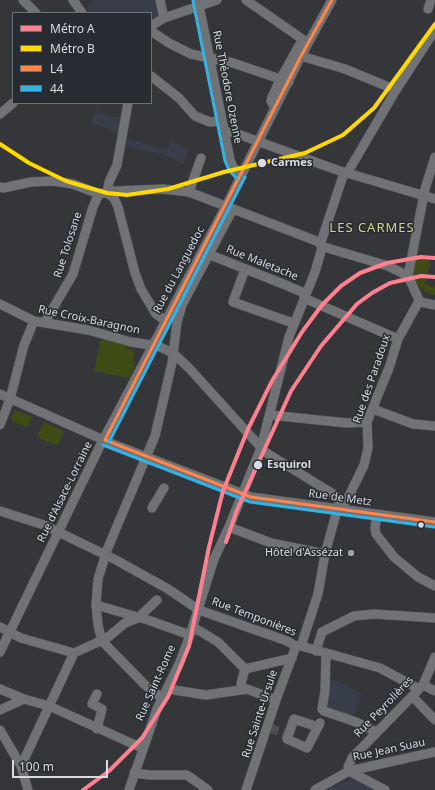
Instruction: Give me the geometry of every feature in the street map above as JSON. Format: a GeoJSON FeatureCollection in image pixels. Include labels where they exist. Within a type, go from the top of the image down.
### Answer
{"type":"FeatureCollection","features":[{"type":"Feature","properties":{"kind":"street"},"geometry":{"type":"LineString","coordinates":[[23,0],[35,12]]}},
{"type":"Feature","properties":{"kind":"street"},"geometry":{"type":"LineString","coordinates":[[73,0],[81,12]]}},
{"type":"Feature","properties":{"kind":"street"},"geometry":{"type":"LineString","coordinates":[[160,0],[164,18]]}},
{"type":"Feature","properties":{"kind":"street"},"geometry":{"type":"LineString","coordinates":[[152,25],[164,18],[199,4],[217,0]]}},
{"type":"Feature","properties":{"kind":"street"},"geometry":{"type":"LineString","coordinates":[[246,0],[308,43]]}},
{"type":"Feature","properties":{"kind":"street"},"geometry":{"type":"LineString","coordinates":[[258,141],[275,108],[272,97],[301,56],[332,0]]}},
{"type":"Feature","properties":{"kind":"street","name":"Rue Théodore Ozenne"},"geometry":{"type":"LineString","coordinates":[[199,4],[230,160],[233,167],[241,175]]}},
{"type":"Feature","properties":{"kind":"street"},"geometry":{"type":"LineString","coordinates":[[319,242],[322,239],[341,182],[396,90],[435,30]]}},
{"type":"Feature","properties":{"kind":"street"},"geometry":{"type":"LineString","coordinates":[[152,32],[185,51],[285,80]]}},
{"type":"Feature","properties":{"kind":"street"},"geometry":{"type":"LineString","coordinates":[[285,80],[300,44],[308,43]]}},
{"type":"Feature","properties":{"kind":"street"},"geometry":{"type":"LineString","coordinates":[[301,56],[345,69],[396,90]]}},
{"type":"Feature","properties":{"kind":"street"},"geometry":{"type":"LineString","coordinates":[[152,77],[179,98],[195,116],[210,122],[222,121]]}},
{"type":"Feature","properties":{"kind":"street"},"geometry":{"type":"LineString","coordinates":[[1,111],[12,104]]}},
{"type":"Feature","properties":{"kind":"street","name":"Rue Tolosane"},"geometry":{"type":"LineString","coordinates":[[45,322],[73,274],[93,207],[103,193],[117,165],[128,104]]}},
{"type":"Feature","properties":{"kind":"street"},"geometry":{"type":"LineString","coordinates":[[224,132],[232,132],[270,147],[346,173],[435,199]]}},
{"type":"Feature","properties":{"kind":"street","name":"Rue du Languedoc"},"geometry":{"type":"LineString","coordinates":[[153,345],[230,208],[241,175],[258,141]]}},
{"type":"Feature","properties":{"kind":"street"},"geometry":{"type":"LineString","coordinates":[[435,157],[424,195],[408,276],[419,301],[424,304],[435,305]]}},
{"type":"Feature","properties":{"kind":"street"},"geometry":{"type":"LineString","coordinates":[[189,192],[200,158]]}},
{"type":"Feature","properties":{"kind":"street"},"geometry":{"type":"LineString","coordinates":[[1,189],[30,182],[53,181],[73,184],[114,198],[118,207],[135,273],[141,289],[156,314],[166,321]]}},
{"type":"Feature","properties":{"kind":"street"},"geometry":{"type":"LineString","coordinates":[[103,193],[163,189],[189,192],[218,205],[230,208],[319,242],[324,247],[388,266],[408,276]]}},
{"type":"Feature","properties":{"kind":"street","name":"Rue Saint-Rome"},"geometry":{"type":"LineString","coordinates":[[129,790],[142,748],[162,698],[192,631],[214,559],[229,527],[261,448],[293,323],[315,272],[322,248],[319,242]]}},
{"type":"Feature","properties":{"kind":"street","name":"Rue du Languedoc"},"geometry":{"type":"LineString","coordinates":[[102,640],[98,625],[96,605],[98,579],[105,555],[155,436],[172,358],[177,322],[205,253]]}},
{"type":"Feature","properties":{"kind":"street","name":"Rue Maletache"},"geometry":{"type":"LineString","coordinates":[[205,253],[302,292],[304,297],[398,339]]}},
{"type":"Feature","properties":{"kind":"street"},"geometry":{"type":"LineString","coordinates":[[245,269],[232,302],[293,323]]}},
{"type":"Feature","properties":{"kind":"street","name":"Rue des Paradoux"},"geometry":{"type":"LineString","coordinates":[[325,554],[336,514],[360,478],[368,448],[367,422],[389,368],[398,339],[419,301]]}},
{"type":"Feature","properties":{"kind":"street","name":"Rue Croix-Baragnon"},"geometry":{"type":"LineString","coordinates":[[0,304],[34,321],[88,330],[131,342],[153,345],[172,358]]}},
{"type":"Feature","properties":{"kind":"street"},"geometry":{"type":"LineString","coordinates":[[0,425],[10,399],[24,345],[34,321]]}},
{"type":"Feature","properties":{"kind":"street","name":"Rue d'Alsace-Lorraine"},"geometry":{"type":"LineString","coordinates":[[0,652],[153,345]]}},
{"type":"Feature","properties":{"kind":"street"},"geometry":{"type":"LineString","coordinates":[[172,358],[219,401],[265,452],[335,495],[340,503],[340,510]]}},
{"type":"Feature","properties":{"kind":"street"},"geometry":{"type":"LineString","coordinates":[[0,394],[105,440]]}},
{"type":"Feature","properties":{"kind":"street"},"geometry":{"type":"LineString","coordinates":[[373,409],[413,424],[435,426]]}},
{"type":"Feature","properties":{"kind":"street"},"geometry":{"type":"LineString","coordinates":[[270,415],[347,423],[367,422]]}},
{"type":"Feature","properties":{"kind":"street","name":"Rue de Metz"},"geometry":{"type":"LineString","coordinates":[[105,440],[242,494],[259,499],[435,522]]}},
{"type":"Feature","properties":{"kind":"street"},"geometry":{"type":"LineString","coordinates":[[152,508],[164,488]]}},
{"type":"Feature","properties":{"kind":"street","name":"Rue Temponières"},"geometry":{"type":"LineString","coordinates":[[0,510],[59,532],[105,555],[140,573],[199,610],[299,646],[380,668],[421,687],[435,691]]}},
{"type":"Feature","properties":{"kind":"street"},"geometry":{"type":"LineString","coordinates":[[377,515],[374,528],[376,534],[394,557],[409,570],[435,586]]}},
{"type":"Feature","properties":{"kind":"street"},"geometry":{"type":"LineString","coordinates":[[229,527],[285,546],[325,554]]}},
{"type":"Feature","properties":{"kind":"street","name":"Rue Sainte-Ursule"},"geometry":{"type":"LineString","coordinates":[[246,790],[268,728],[276,700],[292,658],[299,646],[318,594],[325,554]]}},
{"type":"Feature","properties":{"kind":"street"},"geometry":{"type":"LineString","coordinates":[[21,766],[74,653],[102,640],[125,623],[138,618],[157,600]]}},
{"type":"Feature","properties":{"kind":"street"},"geometry":{"type":"LineString","coordinates":[[96,605],[138,618],[192,631],[218,642],[245,669]]}},
{"type":"Feature","properties":{"kind":"street"},"geometry":{"type":"LineString","coordinates":[[316,651],[322,632],[354,616],[374,614],[435,618]]}},
{"type":"Feature","properties":{"kind":"street"},"geometry":{"type":"LineString","coordinates":[[0,627],[21,638],[74,653]]}},
{"type":"Feature","properties":{"kind":"street"},"geometry":{"type":"LineString","coordinates":[[102,640],[144,685],[162,698]]}},
{"type":"Feature","properties":{"kind":"street"},"geometry":{"type":"LineString","coordinates":[[326,654],[324,712],[356,722],[376,732]]}},
{"type":"Feature","properties":{"kind":"street","name":"Rue Peyrolières"},"geometry":{"type":"LineString","coordinates":[[349,771],[348,767],[352,758],[421,687],[435,657]]}},
{"type":"Feature","properties":{"kind":"street"},"geometry":{"type":"LineString","coordinates":[[245,669],[292,658]]}},
{"type":"Feature","properties":{"kind":"street"},"geometry":{"type":"LineString","coordinates":[[243,690],[241,684],[245,669]]}},
{"type":"Feature","properties":{"kind":"street"},"geometry":{"type":"LineString","coordinates":[[168,687],[174,690],[206,694],[243,690],[254,691],[276,700]]}},
{"type":"Feature","properties":{"kind":"street"},"geometry":{"type":"LineString","coordinates":[[0,689],[24,699],[49,706],[96,729],[142,748]]}},
{"type":"Feature","properties":{"kind":"street"},"geometry":{"type":"LineString","coordinates":[[96,729],[102,709],[92,704],[97,694]]}},
{"type":"Feature","properties":{"kind":"street"},"geometry":{"type":"LineString","coordinates":[[412,696],[435,720]]}},
{"type":"Feature","properties":{"kind":"street"},"geometry":{"type":"LineString","coordinates":[[0,710],[24,699]]}},
{"type":"Feature","properties":{"kind":"street"},"geometry":{"type":"LineString","coordinates":[[294,720],[319,725],[307,748],[287,739],[287,735],[294,720]]}},
{"type":"Feature","properties":{"kind":"street"},"geometry":{"type":"LineString","coordinates":[[0,730],[21,766],[28,790]]}},
{"type":"Feature","properties":{"kind":"street","name":"Rue Jean Suau"},"geometry":{"type":"LineString","coordinates":[[315,790],[349,771],[435,752]]}},
{"type":"Feature","properties":{"kind":"street"},"geometry":{"type":"LineString","coordinates":[[349,771],[385,790]]}},
{"type":"Feature","properties":{"kind":"street"},"geometry":{"type":"LineString","coordinates":[[134,773],[150,775],[187,774],[208,790]]}},
{"type":"Feature","properties":{"kind":"shaded area"},"geometry":{"type":"Polygon","coordinates":[[[94,0],[158,0],[161,16],[152,20],[152,12],[87,12],[89,6],[94,0]]]}},
{"type":"Feature","properties":{"kind":"shaded area"},"geometry":{"type":"Polygon","coordinates":[[[97,110],[105,115],[122,118],[120,133],[91,123],[97,110]]]}},
{"type":"Feature","properties":{"kind":"shaded area"},"geometry":{"type":"Polygon","coordinates":[[[125,138],[166,150],[172,140],[188,151],[183,164],[165,155],[124,146],[125,138]]]}},
{"type":"Feature","properties":{"kind":"shaded area"},"geometry":{"type":"Polygon","coordinates":[[[327,680],[337,681],[362,694],[353,718],[327,708],[327,680]]]}},
{"type":"Feature","properties":{"kind":"shaded area"},"geometry":{"type":"Polygon","coordinates":[[[357,778],[377,790],[326,790],[341,783],[357,778]]]}},
{"type":"Feature","properties":{"kind":"green space"},"geometry":{"type":"Polygon","coordinates":[[[415,257],[431,261],[425,283],[433,288],[435,284],[435,295],[426,292],[415,283],[413,275],[415,257]]]}},
{"type":"Feature","properties":{"kind":"green space"},"geometry":{"type":"Polygon","coordinates":[[[101,339],[127,344],[126,348],[133,350],[135,355],[132,361],[136,363],[129,378],[94,371],[101,339]]]}},
{"type":"Feature","properties":{"kind":"green space"},"geometry":{"type":"Polygon","coordinates":[[[15,410],[32,417],[28,427],[11,420],[15,410]]]}},
{"type":"Feature","properties":{"kind":"green space"},"geometry":{"type":"Polygon","coordinates":[[[44,422],[64,431],[58,446],[37,437],[44,422]]]}},
{"type":"Feature","properties":{"kind":"tunnel"},"geometry":{"type":"LineString","coordinates":[[270,728],[285,734]]}},
{"type":"Feature","properties":{"kind":"metro line","name":"B"},"geometry":{"type":"LineString","coordinates":[[0,144],[29,163],[66,181],[107,193],[127,195],[168,189],[224,172],[305,153],[343,135],[374,108],[435,24]]}},
{"type":"Feature","properties":{"kind":"metro line","name":"A"},"geometry":{"type":"LineString","coordinates":[[83,790],[109,771],[142,738],[168,697],[189,646],[209,547],[223,491],[248,429],[272,381],[302,332],[322,305],[341,286],[360,273],[387,263],[421,257],[435,258]]}},
{"type":"Feature","properties":{"kind":"metro line","name":"A"},"geometry":{"type":"LineString","coordinates":[[226,542],[237,510],[291,391],[321,346],[357,304],[372,293],[390,283],[421,276],[435,277]]}},
{"type":"Feature","properties":{"kind":"transit line","name":"L4"},"geometry":{"type":"LineString","coordinates":[[105,440],[301,56],[332,0]]}},
{"type":"Feature","properties":{"kind":"transit line","name":"44"},"geometry":{"type":"LineString","coordinates":[[193,1],[225,161],[229,170],[237,179]]}},
{"type":"Feature","properties":{"kind":"transit line","name":"44"},"geometry":{"type":"LineString","coordinates":[[109,442],[245,177]]}},
{"type":"Feature","properties":{"kind":"transit line","name":"L4"},"geometry":{"type":"LineString","coordinates":[[105,440],[251,497],[435,522]]}},
{"type":"Feature","properties":{"kind":"transit line","name":"44"},"geometry":{"type":"LineString","coordinates":[[103,445],[250,502],[434,527]]}},
{"type":"Feature","properties":{"kind":"place","name":"Carmes"},"geometry":{"type":"Point","coordinates":[262,163]}},
{"type":"Feature","properties":{"kind":"place","name":"Esquirol"},"geometry":{"type":"Point","coordinates":[258,465]}},
{"type":"Feature","properties":{"kind":"place","name":"Hôtel d'Assézat"},"geometry":{"type":"Point","coordinates":[351,553]}},
{"type":"Feature","properties":{"kind":"district","name":"LES CARMES"},"geometry":{"type":"Point","coordinates":[372,228]}}]}
